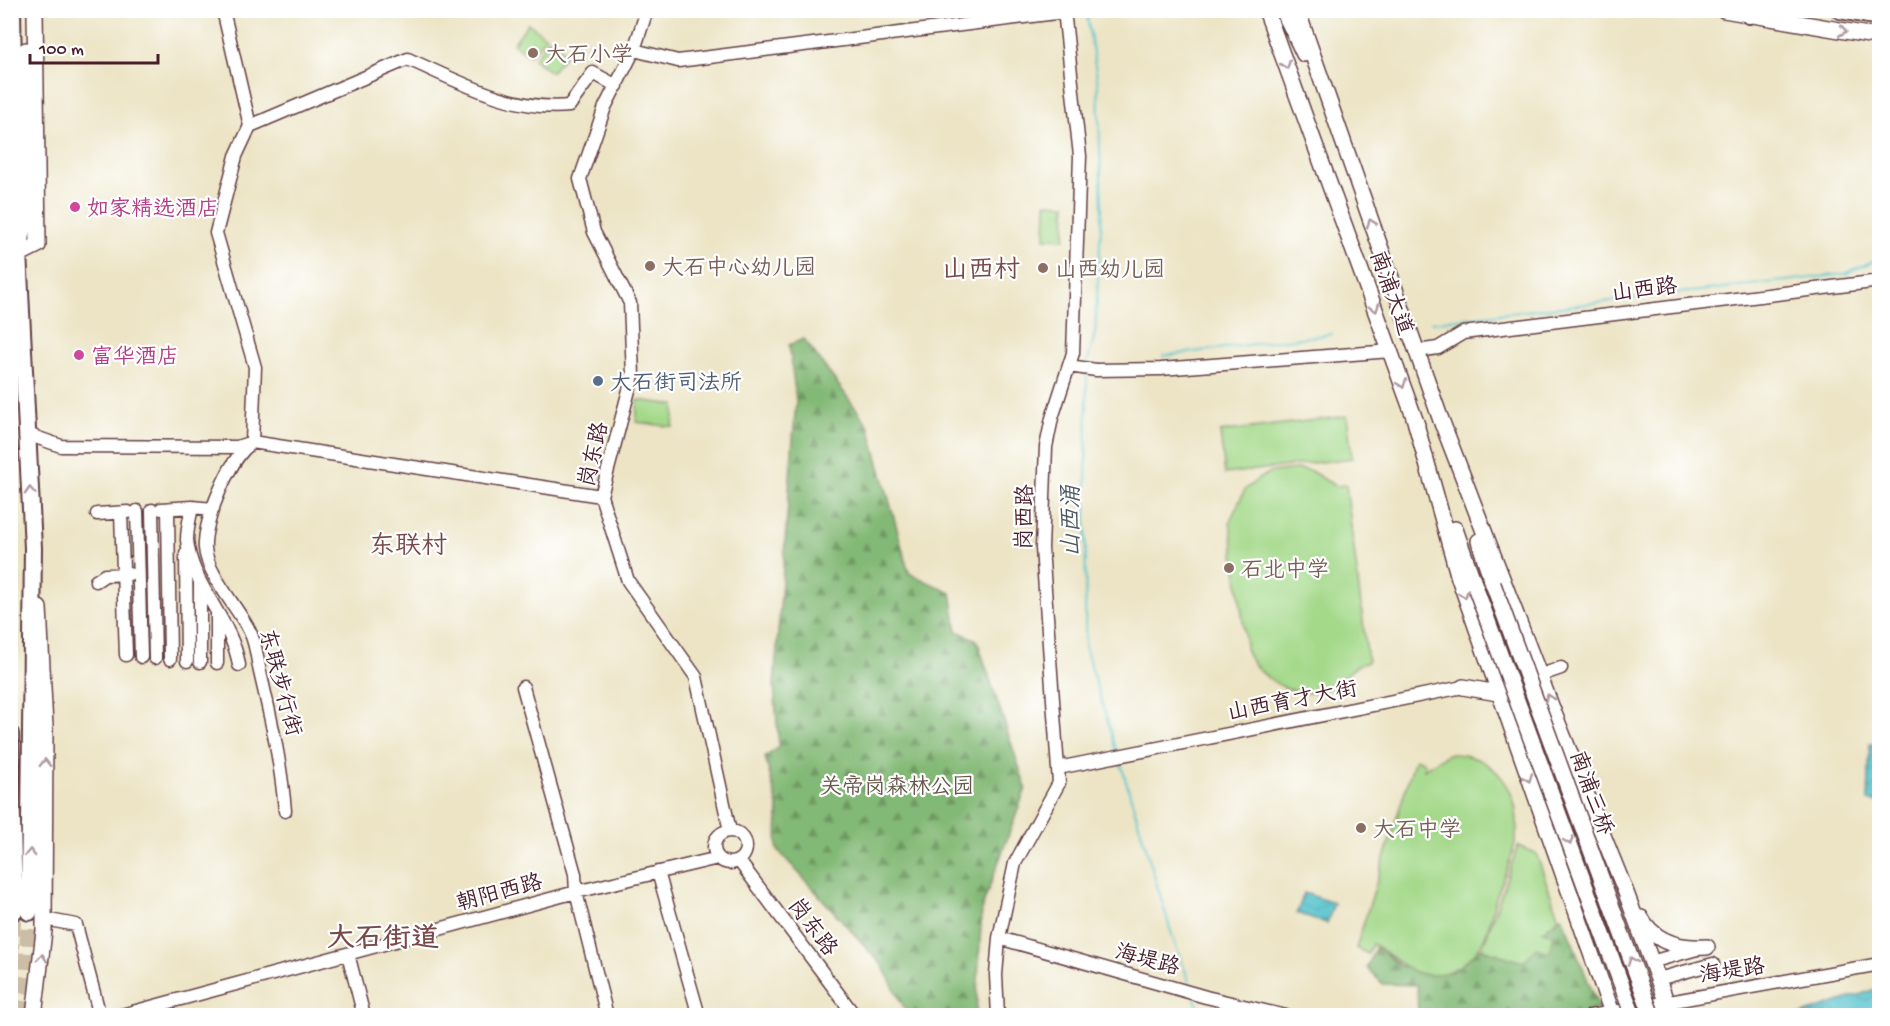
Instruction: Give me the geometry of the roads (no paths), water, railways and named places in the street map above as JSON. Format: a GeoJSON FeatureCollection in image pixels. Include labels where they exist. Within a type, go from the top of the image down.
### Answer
{"type":"FeatureCollection","features":[{"type":"Feature","properties":{"kind":"highway"},"geometry":{"type":"LineString","coordinates":[[12,10],[15,193],[20,254],[33,548],[29,914]]}},
{"type":"Feature","properties":{"kind":"highway"},"geometry":{"type":"LineString","coordinates":[[1840,10],[1880,17]]}},
{"type":"Feature","properties":{"kind":"highway"},"geometry":{"type":"LineString","coordinates":[[10,734],[29,914]]}},
{"type":"Feature","properties":{"kind":"main road"},"geometry":{"type":"LineString","coordinates":[[20,254],[28,193],[25,10]]}},
{"type":"Feature","properties":{"kind":"main road"},"geometry":{"type":"LineString","coordinates":[[20,254],[39,245],[35,10]]}},
{"type":"Feature","properties":{"kind":"main road","name":"南浦大道"},"geometry":{"type":"LineString","coordinates":[[1266,10],[1476,589]]}},
{"type":"Feature","properties":{"kind":"main road"},"geometry":{"type":"LineString","coordinates":[[1283,10],[1297,43],[1323,88]]}},
{"type":"Feature","properties":{"kind":"main road","name":"南浦大道"},"geometry":{"type":"LineString","coordinates":[[1297,10],[1440,417],[1493,584]]}},
{"type":"Feature","properties":{"kind":"main road"},"geometry":{"type":"LineString","coordinates":[[1724,10],[1880,37]]}},
{"type":"Feature","properties":{"kind":"main road"},"geometry":{"type":"LineString","coordinates":[[1414,417],[1459,578],[1611,1010]]}},
{"type":"Feature","properties":{"kind":"main road"},"geometry":{"type":"LineString","coordinates":[[1440,417],[1619,873],[1666,1001]]}},
{"type":"Feature","properties":{"kind":"main road","name":"南浦三桥"},"geometry":{"type":"LineString","coordinates":[[1493,584],[1652,1016]]}},
{"type":"Feature","properties":{"kind":"main road","name":"南浦三桥"},"geometry":{"type":"LineString","coordinates":[[1476,589],[1633,1016]]}},
{"type":"Feature","properties":{"kind":"main road"},"geometry":{"type":"LineString","coordinates":[[1463,687],[1488,662]]}},
{"type":"Feature","properties":{"kind":"main road"},"geometry":{"type":"LineString","coordinates":[[1463,687],[1498,693]]}},
{"type":"Feature","properties":{"kind":"main road"},"geometry":{"type":"LineString","coordinates":[[1568,889],[1578,891],[1602,885],[1619,873]]}},
{"type":"Feature","properties":{"kind":"main road"},"geometry":{"type":"LineString","coordinates":[[1625,890],[1647,930],[1656,938],[1689,948],[1707,947]]}},
{"type":"Feature","properties":{"kind":"main road"},"geometry":{"type":"LineString","coordinates":[[29,914],[34,1016]]}},
{"type":"Feature","properties":{"kind":"main road"},"geometry":{"type":"LineString","coordinates":[[1601,982],[1610,991],[1618,993],[1641,990],[1654,971]]}},
{"type":"Feature","properties":{"kind":"street"},"geometry":{"type":"LineString","coordinates":[[223,10],[250,126],[236,156],[216,233],[255,367],[252,442]]}},
{"type":"Feature","properties":{"kind":"street","name":"岗东路"},"geometry":{"type":"LineString","coordinates":[[646,10],[634,50],[605,107],[580,179],[594,232],[630,303],[633,375],[602,496],[628,581],[696,677],[730,831]]}},
{"type":"Feature","properties":{"kind":"street"},"geometry":{"type":"LineString","coordinates":[[634,50],[678,61],[1064,11]]}},
{"type":"Feature","properties":{"kind":"street","name":"岗西路"},"geometry":{"type":"LineString","coordinates":[[998,1016],[996,975],[999,938],[1015,863],[1059,783],[1042,549],[1046,447],[1075,367],[1073,353],[1080,156],[1064,11]]}},
{"type":"Feature","properties":{"kind":"street"},"geometry":{"type":"LineString","coordinates":[[250,126],[408,59],[481,91],[533,106],[569,106],[593,74],[617,86]]}},
{"type":"Feature","properties":{"kind":"street","name":"山西路"},"geometry":{"type":"LineString","coordinates":[[1417,351],[1438,348],[1463,333],[1880,280]]}},
{"type":"Feature","properties":{"kind":"street"},"geometry":{"type":"LineString","coordinates":[[1075,367],[1096,370],[1161,369],[1390,351]]}},
{"type":"Feature","properties":{"kind":"street"},"geometry":{"type":"LineString","coordinates":[[27,434],[61,446],[237,447],[252,442],[602,496]]}},
{"type":"Feature","properties":{"kind":"street","name":"东联步行街"},"geometry":{"type":"LineString","coordinates":[[252,442],[236,459],[213,509],[204,536],[205,551],[211,567],[252,634],[282,763],[285,811]]}},
{"type":"Feature","properties":{"kind":"street"},"geometry":{"type":"LineString","coordinates":[[97,514],[192,507],[213,509]]}},
{"type":"Feature","properties":{"kind":"street"},"geometry":{"type":"LineString","coordinates":[[192,507],[187,538],[194,576],[200,662]]}},
{"type":"Feature","properties":{"kind":"street"},"geometry":{"type":"LineString","coordinates":[[168,509],[170,659]]}},
{"type":"Feature","properties":{"kind":"street"},"geometry":{"type":"LineString","coordinates":[[152,510],[155,658]]}},
{"type":"Feature","properties":{"kind":"street"},"geometry":{"type":"LineString","coordinates":[[137,511],[141,657]]}},
{"type":"Feature","properties":{"kind":"street"},"geometry":{"type":"LineString","coordinates":[[121,513],[126,655]]}},
{"type":"Feature","properties":{"kind":"street"},"geometry":{"type":"LineString","coordinates":[[96,581],[105,575],[123,574],[194,576]]}},
{"type":"Feature","properties":{"kind":"street"},"geometry":{"type":"LineString","coordinates":[[194,576],[237,647],[239,665]]}},
{"type":"Feature","properties":{"kind":"street"},"geometry":{"type":"LineString","coordinates":[[187,661],[194,576]]}},
{"type":"Feature","properties":{"kind":"street"},"geometry":{"type":"LineString","coordinates":[[217,611],[217,663]]}},
{"type":"Feature","properties":{"kind":"street"},"geometry":{"type":"LineString","coordinates":[[1541,675],[1561,668]]}},
{"type":"Feature","properties":{"kind":"street"},"geometry":{"type":"LineString","coordinates":[[523,687],[575,874],[576,892],[607,1016]]}},
{"type":"Feature","properties":{"kind":"street","name":"山西育才大街"},"geometry":{"type":"LineString","coordinates":[[1058,768],[1463,687]]}},
{"type":"Feature","properties":{"kind":"street"},"geometry":{"type":"LineString","coordinates":[[730,831],[741,835],[746,844],[745,855],[740,861],[727,864],[718,858],[714,851],[716,839],[730,831]]}},
{"type":"Feature","properties":{"kind":"street","name":"朝阳西路"},"geometry":{"type":"LineString","coordinates":[[118,1016],[576,892],[718,858]]}},
{"type":"Feature","properties":{"kind":"street","name":"岗东路"},"geometry":{"type":"LineString","coordinates":[[740,861],[855,1016]]}},
{"type":"Feature","properties":{"kind":"street"},"geometry":{"type":"LineString","coordinates":[[658,872],[699,1016]]}},
{"type":"Feature","properties":{"kind":"street"},"geometry":{"type":"LineString","coordinates":[[29,914],[76,925],[100,1016]]}},
{"type":"Feature","properties":{"kind":"street","name":"海堤路"},"geometry":{"type":"LineString","coordinates":[[999,938],[1206,997],[1286,1016]]}},
{"type":"Feature","properties":{"kind":"street"},"geometry":{"type":"LineString","coordinates":[[1707,947],[1658,960],[1654,971],[1713,964]]}},
{"type":"Feature","properties":{"kind":"street"},"geometry":{"type":"LineString","coordinates":[[348,954],[364,1016]]}},
{"type":"Feature","properties":{"kind":"street","name":"海堤路"},"geometry":{"type":"LineString","coordinates":[[1591,1016],[1611,1010],[1880,964]]}},
{"type":"Feature","properties":{"kind":"water"},"geometry":{"type":"Polygon","coordinates":[[[1870,744],[1879,744],[1879,802],[1868,801],[1870,744]]]}},
{"type":"Feature","properties":{"kind":"water"},"geometry":{"type":"Polygon","coordinates":[[[1304,893],[1334,903],[1327,923],[1297,913],[1304,893]]]}},
{"type":"Feature","properties":{"kind":"water"},"geometry":{"type":"Polygon","coordinates":[[[1879,988],[1879,1015],[1800,1015],[1879,988]]]}},
{"type":"Feature","properties":{"kind":"waterway","name":"山西涌"},"geometry":{"type":"LineString","coordinates":[[1086,10],[1098,84],[1102,208],[1095,334],[1087,364]]}},
{"type":"Feature","properties":{"kind":"waterway"},"geometry":{"type":"LineString","coordinates":[[1432,322],[1845,274],[1880,258]]}},
{"type":"Feature","properties":{"kind":"waterway"},"geometry":{"type":"LineString","coordinates":[[1163,356],[1332,334]]}},
{"type":"Feature","properties":{"kind":"waterway","name":"山西涌"},"geometry":{"type":"LineString","coordinates":[[1087,373],[1085,647],[1117,753]]}},
{"type":"Feature","properties":{"kind":"waterway","name":"山西涌"},"geometry":{"type":"LineString","coordinates":[[1120,761],[1172,935],[1191,987]]}},
{"type":"Feature","properties":{"kind":"waterway","name":"山西涌"},"geometry":{"type":"LineString","coordinates":[[1195,998],[1201,1016]]}},
{"type":"Feature","properties":{"kind":"tunnel"},"geometry":{"type":"LineString","coordinates":[[10,959],[14,911]]}},
{"type":"Feature","properties":{"kind":"tunnel"},"geometry":{"type":"LineString","coordinates":[[17,1016],[26,971],[29,912]]}},
{"type":"Feature","properties":{"kind":"place","name":"大石小学"},"geometry":{"type":"Point","coordinates":[533,53]}},
{"type":"Feature","properties":{"kind":"place","name":"如家精选酒店"},"geometry":{"type":"Point","coordinates":[75,207]}},
{"type":"Feature","properties":{"kind":"place","name":"大石中心幼儿园"},"geometry":{"type":"Point","coordinates":[650,266]}},
{"type":"Feature","properties":{"kind":"place","name":"山西幼儿园"},"geometry":{"type":"Point","coordinates":[1043,268]}},
{"type":"Feature","properties":{"kind":"place","name":"富华酒店"},"geometry":{"type":"Point","coordinates":[79,355]}},
{"type":"Feature","properties":{"kind":"place","name":"大石街司法所"},"geometry":{"type":"Point","coordinates":[598,381]}},
{"type":"Feature","properties":{"kind":"place","name":"石北中学"},"geometry":{"type":"Point","coordinates":[1229,568]}},
{"type":"Feature","properties":{"kind":"place","name":"大石中学"},"geometry":{"type":"Point","coordinates":[1361,828]}},
{"type":"Feature","properties":{"kind":"district","name":"山西村"},"geometry":{"type":"Point","coordinates":[981,268]}},
{"type":"Feature","properties":{"kind":"district","name":"东联村"},"geometry":{"type":"Point","coordinates":[408,544]}},
{"type":"Feature","properties":{"kind":"district","name":"大石街道"},"geometry":{"type":"Point","coordinates":[383,936]}},
{"type":"Feature","properties":{"kind":"park label","name":"关帝岗森林公园"},"geometry":{"type":"Point","coordinates":[897,785]}}]}
